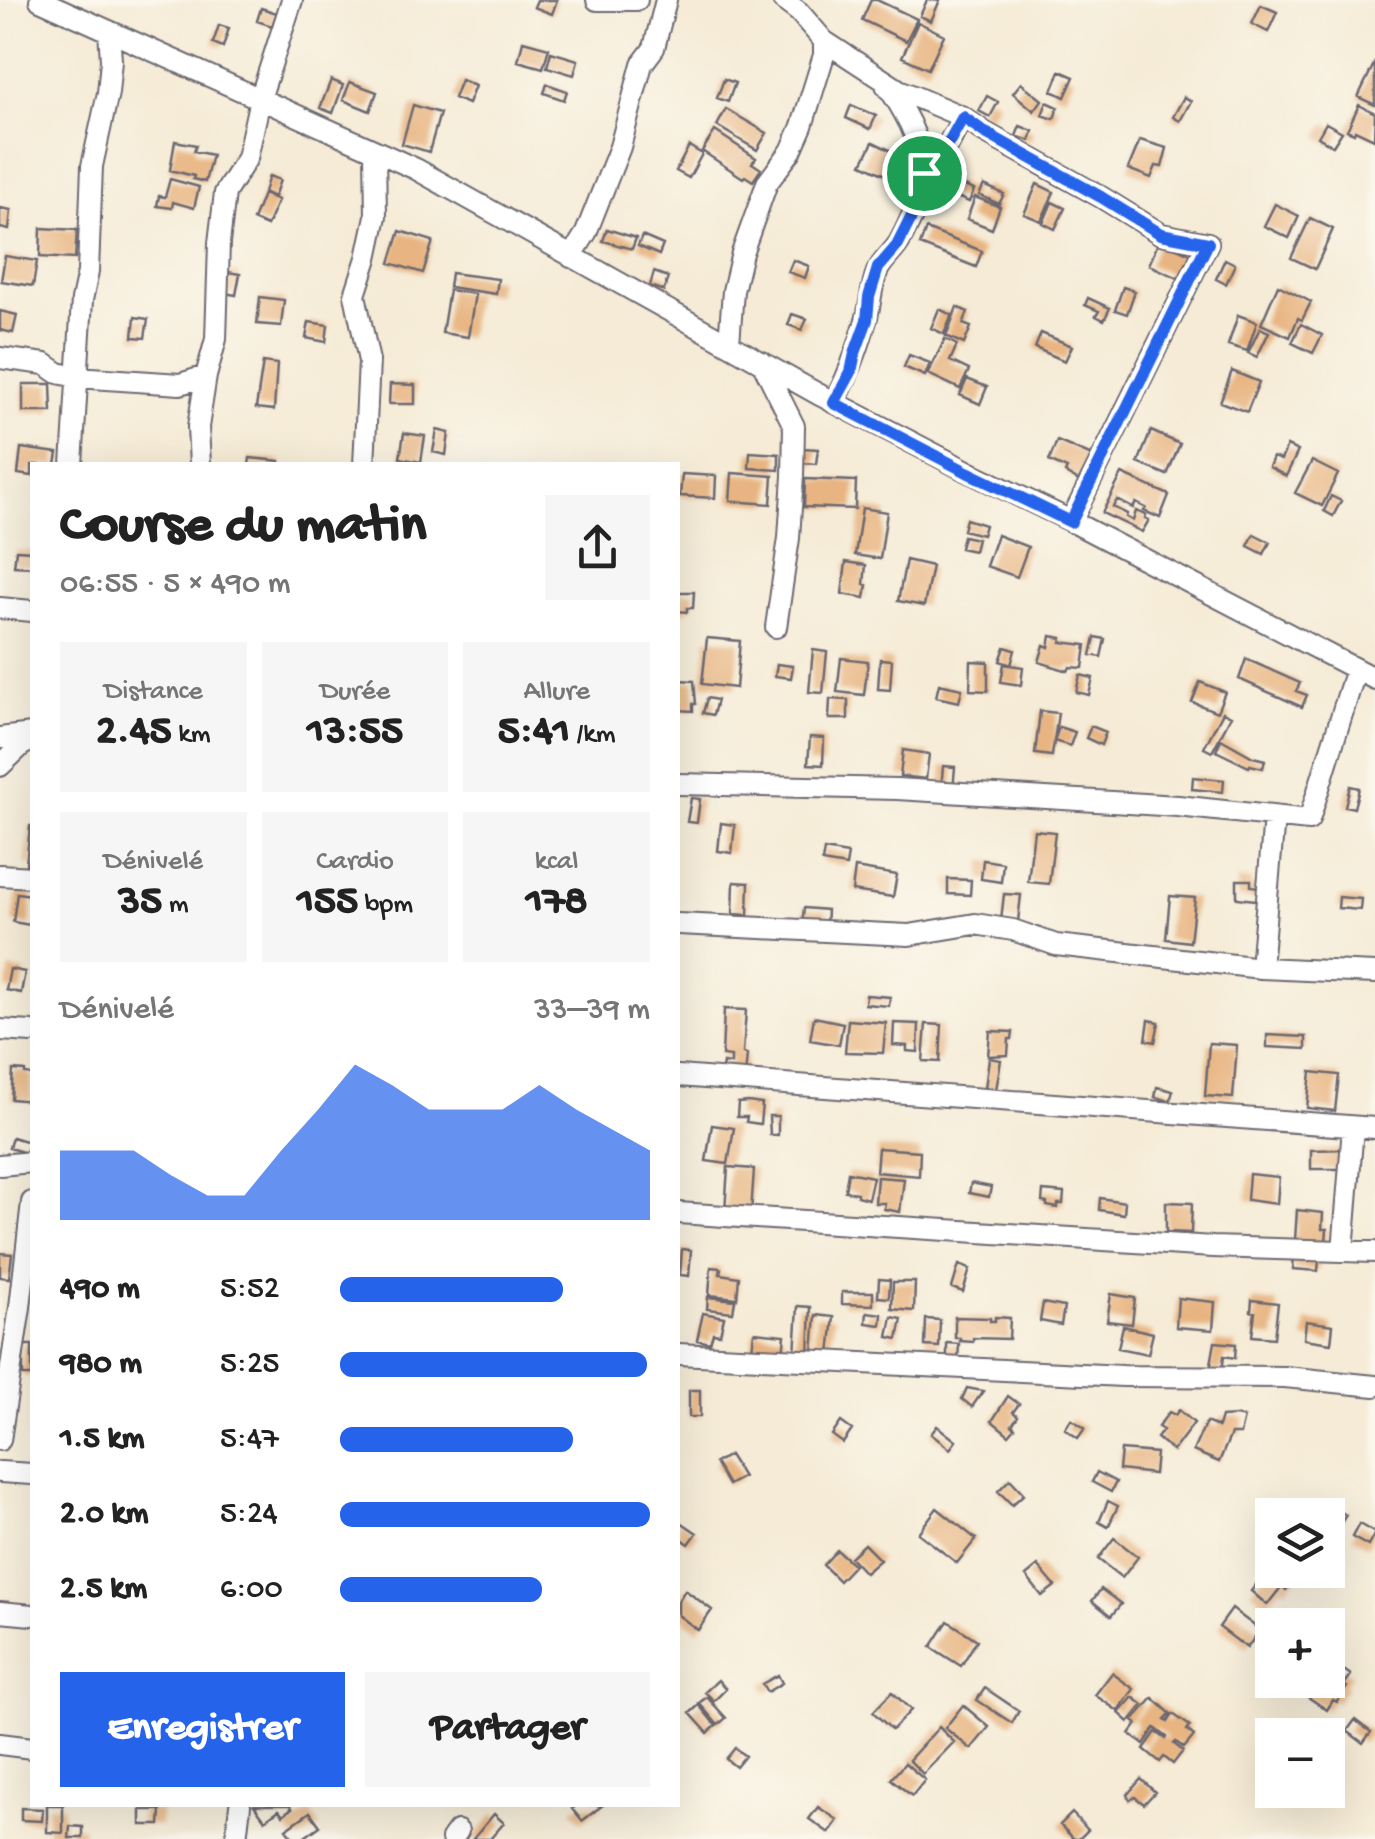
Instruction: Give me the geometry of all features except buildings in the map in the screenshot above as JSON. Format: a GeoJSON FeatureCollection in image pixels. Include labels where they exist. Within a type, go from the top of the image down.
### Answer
{"type":"FeatureCollection","features":[{"type":"Feature","properties":{"kind":"street"},"geometry":{"type":"LineString","coordinates":[[40,0],[416,169],[834,403],[1375,679]]}},
{"type":"Feature","properties":{"kind":"street"},"geometry":{"type":"LineString","coordinates":[[200,462],[198,428],[216,339],[225,193],[247,158],[260,98],[292,0]]}},
{"type":"Feature","properties":{"kind":"street"},"geometry":{"type":"LineString","coordinates":[[597,0],[638,0]]}},
{"type":"Feature","properties":{"kind":"street"},"geometry":{"type":"LineString","coordinates":[[572,257],[586,233],[620,147],[642,64],[654,48],[666,0]]}},
{"type":"Feature","properties":{"kind":"street"},"geometry":{"type":"LineString","coordinates":[[783,0],[800,12],[824,40],[899,90],[963,117],[1161,234],[1208,243],[1071,522]]}},
{"type":"Feature","properties":{"kind":"street"},"geometry":{"type":"LineString","coordinates":[[72,462],[82,300],[88,272],[92,166],[112,60],[109,31]]}},
{"type":"Feature","properties":{"kind":"street"},"geometry":{"type":"LineString","coordinates":[[729,343],[733,291],[742,253],[767,183],[791,151],[802,126],[824,55],[824,40]]}},
{"type":"Feature","properties":{"kind":"street"},"geometry":{"type":"LineString","coordinates":[[834,403],[851,372],[878,268],[897,246],[917,206],[924,173],[921,147],[906,115],[875,73]]}},
{"type":"Feature","properties":{"kind":"street"},"geometry":{"type":"LineString","coordinates":[[924,173],[963,117]]}},
{"type":"Feature","properties":{"kind":"street"},"geometry":{"type":"LineString","coordinates":[[364,462],[369,361],[355,295],[376,216],[375,150]]}},
{"type":"Feature","properties":{"kind":"street"},"geometry":{"type":"LineString","coordinates":[[0,358],[45,364],[58,373],[77,377],[180,384],[206,376]]}},
{"type":"Feature","properties":{"kind":"street"},"geometry":{"type":"LineString","coordinates":[[761,361],[794,426],[789,538],[776,627]]}},
{"type":"Feature","properties":{"kind":"street"},"geometry":{"type":"LineString","coordinates":[[0,608],[30,611]]}},
{"type":"Feature","properties":{"kind":"street"},"geometry":{"type":"LineString","coordinates":[[680,784],[897,789],[1178,806],[1309,820],[1356,668]]}},
{"type":"Feature","properties":{"kind":"street"},"geometry":{"type":"LineString","coordinates":[[0,738],[30,737]]}},
{"type":"Feature","properties":{"kind":"street"},"geometry":{"type":"LineString","coordinates":[[0,766],[30,739]]}},
{"type":"Feature","properties":{"kind":"street"},"geometry":{"type":"LineString","coordinates":[[1261,968],[1274,817]]}},
{"type":"Feature","properties":{"kind":"street"},"geometry":{"type":"LineString","coordinates":[[0,875],[30,877]]}},
{"type":"Feature","properties":{"kind":"street"},"geometry":{"type":"LineString","coordinates":[[680,924],[909,935],[975,924],[995,926],[1056,945],[1261,968],[1375,974]]}},
{"type":"Feature","properties":{"kind":"street"},"geometry":{"type":"LineString","coordinates":[[0,1030],[30,1032]]}},
{"type":"Feature","properties":{"kind":"street"},"geometry":{"type":"LineString","coordinates":[[680,1076],[1375,1128]]}},
{"type":"Feature","properties":{"kind":"street"},"geometry":{"type":"LineString","coordinates":[[1343,1251],[1353,1127]]}},
{"type":"Feature","properties":{"kind":"street"},"geometry":{"type":"LineString","coordinates":[[0,1165],[30,1162]]}},
{"type":"Feature","properties":{"kind":"street"},"geometry":{"type":"LineString","coordinates":[[680,1213],[1213,1247],[1375,1252]]}},
{"type":"Feature","properties":{"kind":"street"},"geometry":{"type":"LineString","coordinates":[[0,1440],[30,1217]]}},
{"type":"Feature","properties":{"kind":"street"},"geometry":{"type":"LineString","coordinates":[[680,1354],[1122,1376],[1285,1376],[1375,1386]]}},
{"type":"Feature","properties":{"kind":"street"},"geometry":{"type":"LineString","coordinates":[[0,1472],[30,1474]]}},
{"type":"Feature","properties":{"kind":"street"},"geometry":{"type":"LineString","coordinates":[[0,1612],[30,1615]]}},
{"type":"Feature","properties":{"kind":"street"},"geometry":{"type":"LineString","coordinates":[[0,1744],[30,1748]]}},
{"type":"Feature","properties":{"kind":"street"},"geometry":{"type":"LineString","coordinates":[[236,1839],[240,1807]]}},
{"type":"Feature","properties":{"kind":"route"},"geometry":{"type":"LineString","coordinates":[[963,117],[1161,234],[1208,243],[1071,522],[834,403],[851,372],[878,268],[897,246],[917,206],[924,173],[963,117]]}}]}
